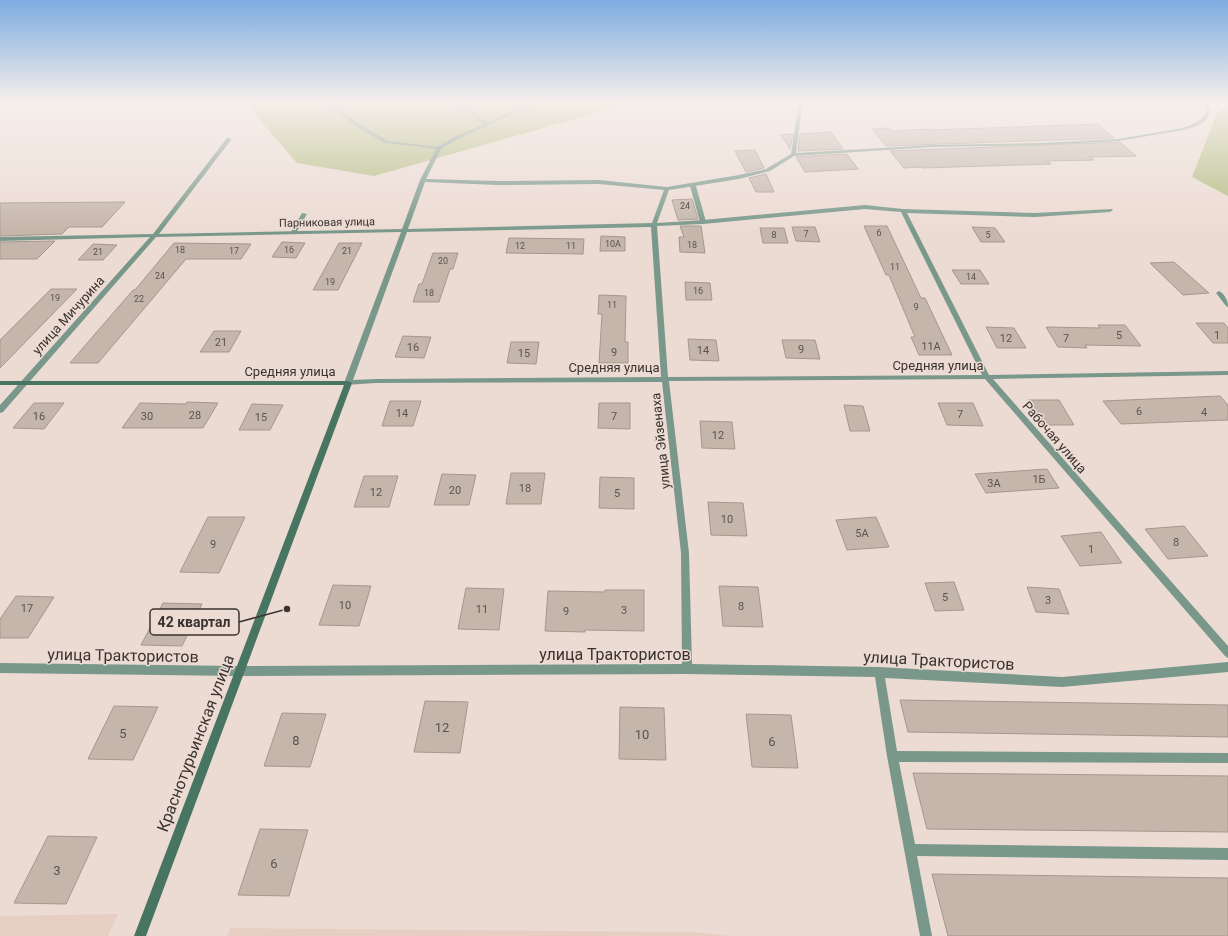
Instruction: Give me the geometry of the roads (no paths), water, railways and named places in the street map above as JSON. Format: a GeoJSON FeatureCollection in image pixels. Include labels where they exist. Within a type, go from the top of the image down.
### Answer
{"type":"FeatureCollection","features":[{"type":"Feature","properties":{"kind":"main road","name":"Средняя улица"},"geometry":{"type":"LineString","coordinates":[[0,383],[348,383]]}},
{"type":"Feature","properties":{"kind":"main road","name":"Краснотурьинская улица"},"geometry":{"type":"LineString","coordinates":[[140,936],[348,383]]}},
{"type":"Feature","properties":{"kind":"street","name":"улица Мичурина"},"geometry":{"type":"LineString","coordinates":[[0,410],[155,235],[225,145]]}},
{"type":"Feature","properties":{"kind":"street"},"geometry":{"type":"LineString","coordinates":[[411,145],[439,148]]}},
{"type":"Feature","properties":{"kind":"street"},"geometry":{"type":"LineString","coordinates":[[348,383],[423,180],[439,148],[445,145]]}},
{"type":"Feature","properties":{"kind":"street"},"geometry":{"type":"LineString","coordinates":[[793,155],[795,145]]}},
{"type":"Feature","properties":{"kind":"street"},"geometry":{"type":"LineString","coordinates":[[423,180],[498,183],[599,182],[668,189],[693,186],[768,170],[793,155],[932,146],[1003,145]]}},
{"type":"Feature","properties":{"kind":"street"},"geometry":{"type":"LineString","coordinates":[[693,186],[703,222]]}},
{"type":"Feature","properties":{"kind":"street","name":"улица Эйзенаха"},"geometry":{"type":"LineString","coordinates":[[668,189],[654,225],[665,379],[685,553],[687,669]]}},
{"type":"Feature","properties":{"kind":"street","name":"Парниковая улица"},"geometry":{"type":"LineString","coordinates":[[0,239],[654,225],[865,207],[903,211],[1035,215],[1110,210]]}},
{"type":"Feature","properties":{"kind":"street","name":"Рабочая улица"},"geometry":{"type":"LineString","coordinates":[[903,211],[987,377],[1228,653]]}},
{"type":"Feature","properties":{"kind":"street"},"geometry":{"type":"LineString","coordinates":[[294,232],[304,214]]}},
{"type":"Feature","properties":{"kind":"street"},"geometry":{"type":"LineString","coordinates":[[1219,293],[1228,305]]}},
{"type":"Feature","properties":{"kind":"street","name":"Средняя улица"},"geometry":{"type":"LineString","coordinates":[[348,383],[376,381],[987,377],[1228,373]]}},
{"type":"Feature","properties":{"kind":"street","name":"улица Трактористов"},"geometry":{"type":"LineString","coordinates":[[0,668],[240,671],[687,669],[879,672],[1062,682],[1228,667]]}},
{"type":"Feature","properties":{"kind":"street"},"geometry":{"type":"LineString","coordinates":[[879,672],[892,756],[926,936]]}},
{"type":"Feature","properties":{"kind":"street"},"geometry":{"type":"LineString","coordinates":[[892,756],[1228,758]]}},
{"type":"Feature","properties":{"kind":"street"},"geometry":{"type":"LineString","coordinates":[[910,850],[1228,854]]}},
{"type":"Feature","properties":{"kind":"place","name":"42 квартал"},"geometry":{"type":"Point","coordinates":[287,609]}}]}
